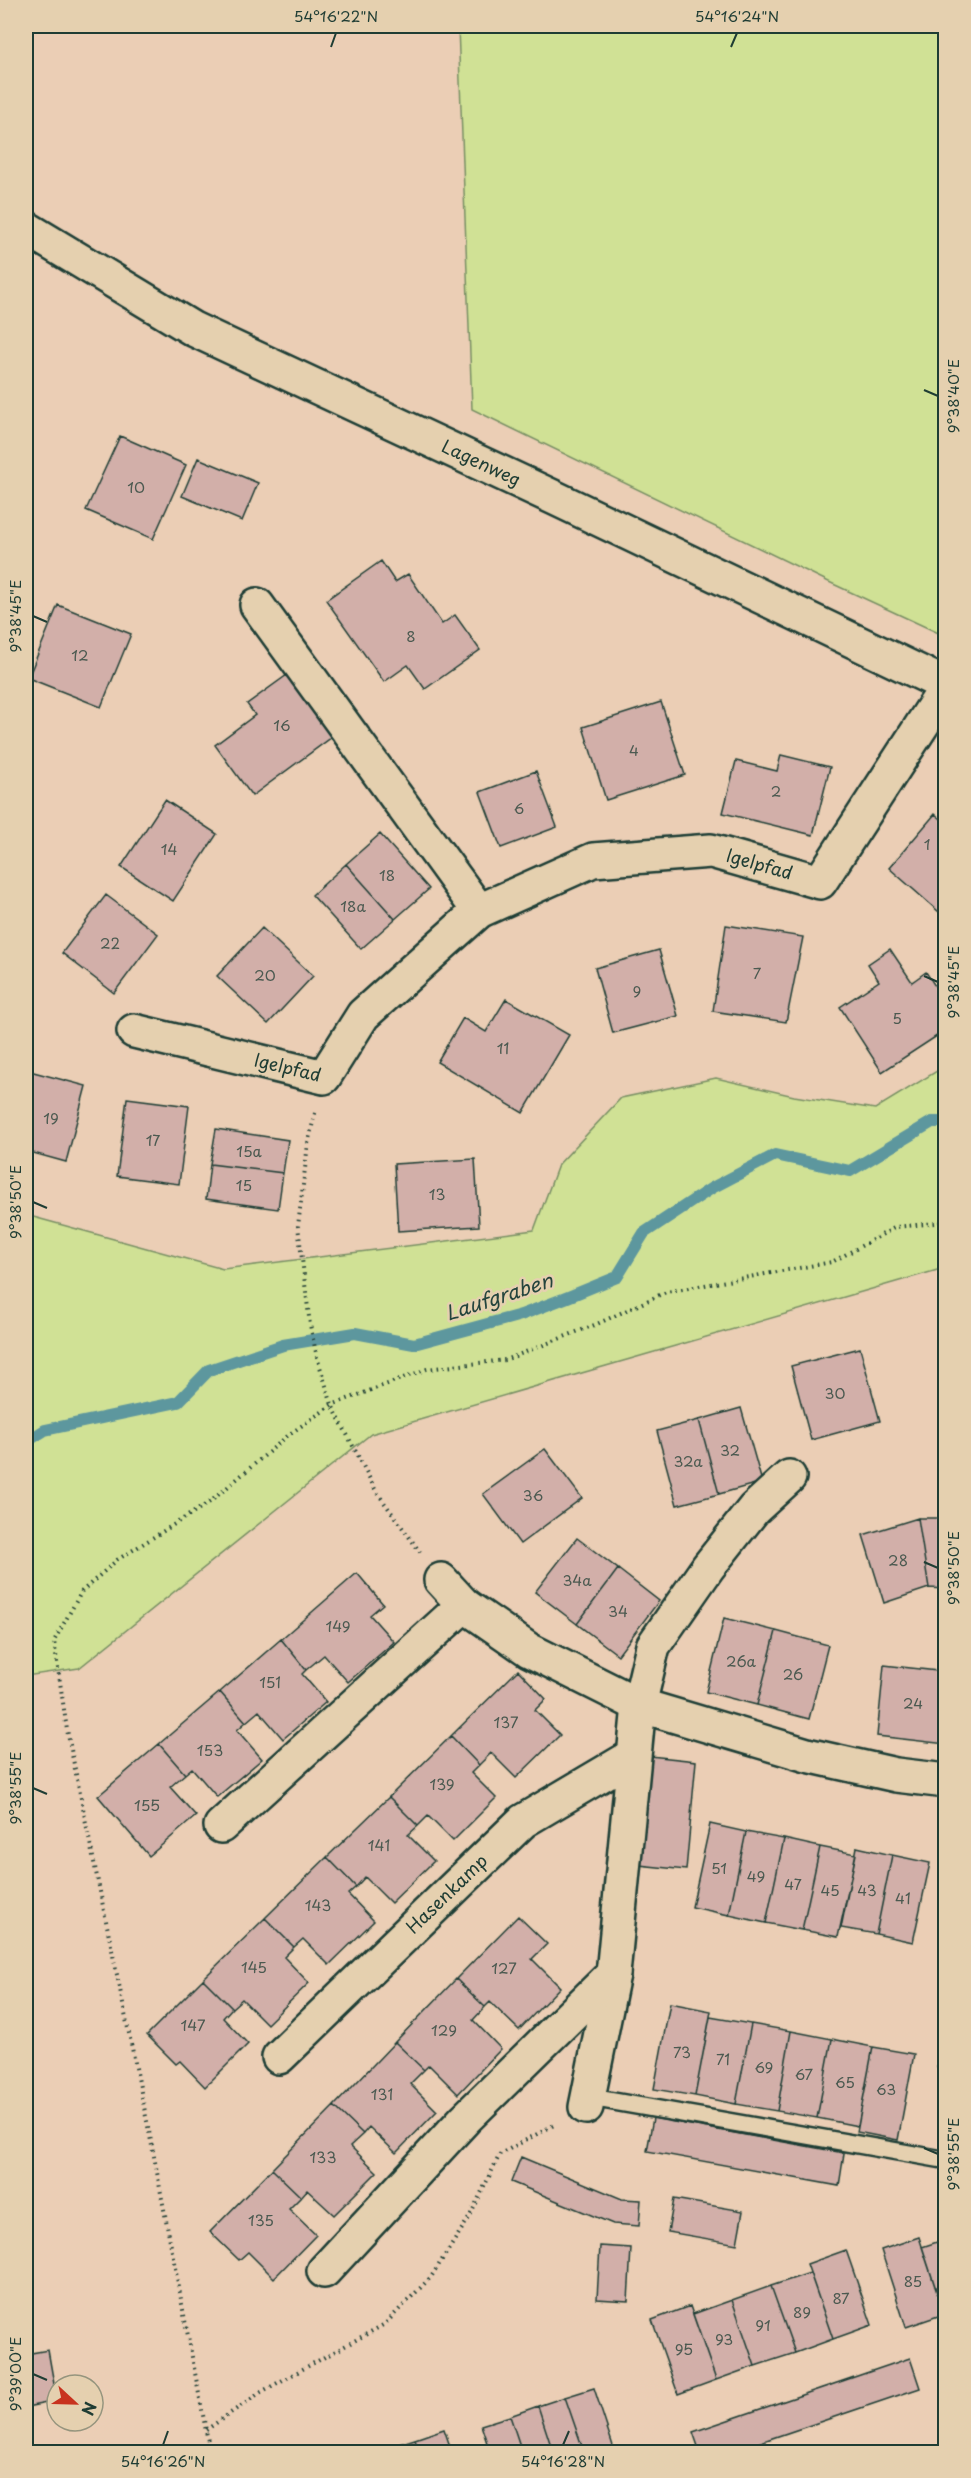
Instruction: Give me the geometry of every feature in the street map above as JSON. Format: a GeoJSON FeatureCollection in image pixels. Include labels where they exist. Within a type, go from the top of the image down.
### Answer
{"type":"FeatureCollection","features":[{"type":"Feature","properties":{"kind":"street","name":"Lagenweg"},"geometry":{"type":"LineString","coordinates":[[26,228],[193,328],[555,498],[945,686]]}},
{"type":"Feature","properties":{"kind":"street"},"geometry":{"type":"LineString","coordinates":[[257,605],[479,911]]}},
{"type":"Feature","properties":{"kind":"street","name":"Igelpfad"},"geometry":{"type":"LineString","coordinates":[[134,1031],[324,1077],[363,1015],[479,911],[593,860],[711,851],[820,882],[945,686]]}},
{"type":"Feature","properties":{"kind":"street"},"geometry":{"type":"LineString","coordinates":[[587,2102],[613,1974],[639,1705],[653,1646],[708,1567],[747,1518],[789,1477]]}},
{"type":"Feature","properties":{"kind":"street"},"geometry":{"type":"LineString","coordinates":[[441,1580],[464,1605],[529,1650],[639,1705],[807,1755],[896,1775],[945,1781]]}},
{"type":"Feature","properties":{"kind":"street"},"geometry":{"type":"LineString","coordinates":[[221,1826],[464,1605]]}},
{"type":"Feature","properties":{"kind":"street","name":"Hasenkamp"},"geometry":{"type":"LineString","coordinates":[[279,2057],[523,1821],[633,1756]]}},
{"type":"Feature","properties":{"kind":"street"},"geometry":{"type":"LineString","coordinates":[[324,2271],[465,2119],[613,1974]]}},
{"type":"Feature","properties":{"kind":"lane"},"geometry":{"type":"LineString","coordinates":[[587,2102],[940,2159]]}},
{"type":"Feature","properties":{"kind":"path"},"geometry":{"type":"LineString","coordinates":[[324,1077],[308,1144],[298,1226],[310,1325],[317,1357],[332,1406],[376,1491],[441,1580]]}},
{"type":"Feature","properties":{"kind":"path"},"geometry":{"type":"LineString","coordinates":[[210,2452],[152,2146],[67,1730],[54,1641],[82,1591],[117,1560],[210,1502],[291,1433],[332,1406],[427,1369],[505,1360],[597,1324],[666,1292],[832,1262],[896,1227],[945,1222]]}},
{"type":"Feature","properties":{"kind":"path"},"geometry":{"type":"LineString","coordinates":[[206,2430],[261,2392],[385,2324],[431,2277],[469,2218],[500,2154],[587,2102]]}},
{"type":"Feature","properties":{"kind":"green space"},"geometry":{"type":"Polygon","coordinates":[[[458,26],[945,26],[945,636],[472,409],[458,26]]]}},
{"type":"Feature","properties":{"kind":"green space"},"geometry":{"type":"Polygon","coordinates":[[[945,1066],[945,1284],[941,1269],[371,1434],[79,1668],[26,1676],[26,1215],[223,1269],[534,1230],[558,1165],[621,1098],[716,1078],[794,1096],[875,1109],[945,1066]]]}},
{"type":"Feature","properties":{"kind":"building"},"geometry":{"type":"Polygon","coordinates":[[[120,436],[186,465],[153,539],[86,510],[120,436]]]}},
{"type":"Feature","properties":{"kind":"building"},"geometry":{"type":"Polygon","coordinates":[[[198,458],[258,483],[242,521],[182,496],[198,458]]]}},
{"type":"Feature","properties":{"kind":"building"},"geometry":{"type":"Polygon","coordinates":[[[381,561],[395,582],[408,574],[442,624],[455,615],[480,650],[425,689],[408,665],[384,682],[326,600],[381,561]]]}},
{"type":"Feature","properties":{"kind":"building"},"geometry":{"type":"Polygon","coordinates":[[[58,605],[131,634],[101,707],[28,678],[58,605]]]}},
{"type":"Feature","properties":{"kind":"building"},"geometry":{"type":"Polygon","coordinates":[[[287,675],[332,737],[252,796],[215,745],[255,715],[247,704],[287,675]]]}},
{"type":"Feature","properties":{"kind":"building"},"geometry":{"type":"Polygon","coordinates":[[[661,702],[685,775],[606,800],[583,727],[661,702]]]}},
{"type":"Feature","properties":{"kind":"building"},"geometry":{"type":"Polygon","coordinates":[[[781,755],[830,767],[813,835],[723,813],[736,761],[777,771],[781,755]]]}},
{"type":"Feature","properties":{"kind":"building"},"geometry":{"type":"Polygon","coordinates":[[[536,771],[557,827],[501,848],[480,792],[536,771]]]}},
{"type":"Feature","properties":{"kind":"building"},"geometry":{"type":"Polygon","coordinates":[[[165,800],[217,834],[173,901],[121,867],[165,800]]]}},
{"type":"Feature","properties":{"kind":"building"},"geometry":{"type":"Polygon","coordinates":[[[935,814],[946,823],[946,918],[889,868],[935,814]]]}},
{"type":"Feature","properties":{"kind":"building"},"geometry":{"type":"Polygon","coordinates":[[[380,834],[429,889],[395,919],[346,864],[380,834]]]}},
{"type":"Feature","properties":{"kind":"building"},"geometry":{"type":"Polygon","coordinates":[[[346,864],[395,919],[361,949],[312,895],[346,864]]]}},
{"type":"Feature","properties":{"kind":"building"},"geometry":{"type":"Polygon","coordinates":[[[106,895],[158,934],[114,993],[62,953],[106,895]]]}},
{"type":"Feature","properties":{"kind":"building"},"geometry":{"type":"Polygon","coordinates":[[[726,925],[803,937],[786,1022],[713,1011],[726,925]]]}},
{"type":"Feature","properties":{"kind":"building"},"geometry":{"type":"Polygon","coordinates":[[[262,928],[313,976],[268,1024],[217,976],[262,928]]]}},
{"type":"Feature","properties":{"kind":"building"},"geometry":{"type":"Polygon","coordinates":[[[890,949],[912,982],[926,972],[946,1003],[946,1030],[882,1072],[840,1007],[879,981],[868,964],[890,949]]]}},
{"type":"Feature","properties":{"kind":"building"},"geometry":{"type":"Polygon","coordinates":[[[659,950],[678,1016],[613,1033],[595,968],[659,950]]]}},
{"type":"Feature","properties":{"kind":"building"},"geometry":{"type":"Polygon","coordinates":[[[506,999],[569,1035],[523,1113],[437,1062],[463,1018],[486,1032],[506,999]]]}},
{"type":"Feature","properties":{"kind":"building"},"geometry":{"type":"Polygon","coordinates":[[[26,1070],[86,1086],[66,1162],[26,1151],[26,1070]]]}},
{"type":"Feature","properties":{"kind":"building"},"geometry":{"type":"Polygon","coordinates":[[[127,1098],[189,1106],[179,1184],[117,1176],[127,1098]]]}},
{"type":"Feature","properties":{"kind":"building"},"geometry":{"type":"Polygon","coordinates":[[[216,1129],[288,1140],[283,1173],[210,1164],[216,1129]]]}},
{"type":"Feature","properties":{"kind":"building"},"geometry":{"type":"Polygon","coordinates":[[[475,1159],[479,1226],[398,1231],[394,1164],[475,1159]]]}},
{"type":"Feature","properties":{"kind":"building"},"geometry":{"type":"Polygon","coordinates":[[[210,1164],[283,1173],[278,1209],[206,1199],[210,1164]]]}},
{"type":"Feature","properties":{"kind":"building"},"geometry":{"type":"Polygon","coordinates":[[[860,1348],[880,1421],[811,1440],[791,1366],[860,1348]]]}},
{"type":"Feature","properties":{"kind":"building"},"geometry":{"type":"Polygon","coordinates":[[[741,1408],[762,1482],[719,1494],[699,1420],[741,1408]]]}},
{"type":"Feature","properties":{"kind":"building"},"geometry":{"type":"Polygon","coordinates":[[[699,1420],[719,1494],[677,1505],[657,1431],[699,1420]]]}},
{"type":"Feature","properties":{"kind":"building"},"geometry":{"type":"Polygon","coordinates":[[[545,1449],[582,1498],[520,1544],[483,1494],[545,1449]]]}},
{"type":"Feature","properties":{"kind":"building"},"geometry":{"type":"Polygon","coordinates":[[[918,1518],[929,1588],[884,1603],[863,1535],[918,1518]]]}},
{"type":"Feature","properties":{"kind":"building"},"geometry":{"type":"Polygon","coordinates":[[[918,1518],[946,1518],[946,1589],[929,1588],[918,1518]]]}},
{"type":"Feature","properties":{"kind":"building"},"geometry":{"type":"Polygon","coordinates":[[[577,1538],[618,1569],[577,1624],[535,1592],[577,1538]]]}},
{"type":"Feature","properties":{"kind":"building"},"geometry":{"type":"Polygon","coordinates":[[[618,1569],[659,1601],[618,1655],[577,1624],[618,1569]]]}},
{"type":"Feature","properties":{"kind":"building"},"geometry":{"type":"Polygon","coordinates":[[[357,1573],[383,1604],[370,1615],[394,1642],[348,1682],[324,1655],[306,1670],[281,1639],[357,1573]]]}},
{"type":"Feature","properties":{"kind":"building"},"geometry":{"type":"Polygon","coordinates":[[[724,1618],[776,1631],[757,1705],[706,1692],[724,1618]]]}},
{"type":"Feature","properties":{"kind":"building"},"geometry":{"type":"Polygon","coordinates":[[[776,1631],[828,1645],[809,1719],[757,1705],[776,1631]]]}},
{"type":"Feature","properties":{"kind":"building"},"geometry":{"type":"Polygon","coordinates":[[[281,1639],[306,1670],[302,1674],[326,1702],[283,1739],[259,1711],[246,1722],[220,1692],[281,1639]]]}},
{"type":"Feature","properties":{"kind":"building"},"geometry":{"type":"Polygon","coordinates":[[[884,1665],[946,1672],[946,1744],[877,1736],[884,1665]]]}},
{"type":"Feature","properties":{"kind":"building"},"geometry":{"type":"Polygon","coordinates":[[[518,1670],[546,1699],[535,1710],[560,1735],[516,1778],[491,1753],[479,1765],[451,1736],[518,1670]]]}},
{"type":"Feature","properties":{"kind":"building"},"geometry":{"type":"Polygon","coordinates":[[[220,1692],[246,1722],[237,1730],[262,1759],[217,1797],[192,1768],[185,1774],[159,1744],[220,1692]]]}},
{"type":"Feature","properties":{"kind":"building"},"geometry":{"type":"Polygon","coordinates":[[[451,1736],[479,1765],[471,1773],[496,1798],[453,1841],[428,1816],[418,1826],[389,1797],[451,1736]]]}},
{"type":"Feature","properties":{"kind":"building"},"geometry":{"type":"Polygon","coordinates":[[[159,1744],[185,1774],[170,1787],[196,1816],[149,1856],[98,1796],[159,1744]]]}},
{"type":"Feature","properties":{"kind":"building"},"geometry":{"type":"Polygon","coordinates":[[[650,1756],[696,1761],[686,1870],[639,1865],[650,1756]]]}},
{"type":"Feature","properties":{"kind":"building"},"geometry":{"type":"Polygon","coordinates":[[[389,1797],[418,1826],[408,1835],[434,1861],[391,1903],[365,1877],[356,1887],[327,1857],[389,1797]]]}},
{"type":"Feature","properties":{"kind":"building"},"geometry":{"type":"Polygon","coordinates":[[[710,1824],[746,1832],[729,1915],[692,1907],[710,1824]]]}},
{"type":"Feature","properties":{"kind":"building"},"geometry":{"type":"Polygon","coordinates":[[[746,1832],[784,1839],[766,1923],[729,1915],[746,1832]]]}},
{"type":"Feature","properties":{"kind":"building"},"geometry":{"type":"Polygon","coordinates":[[[784,1839],[820,1847],[802,1930],[766,1923],[784,1839]]]}},
{"type":"Feature","properties":{"kind":"building"},"geometry":{"type":"Polygon","coordinates":[[[820,1847],[856,1854],[838,1937],[802,1930],[820,1847]]]}},
{"type":"Feature","properties":{"kind":"building"},"geometry":{"type":"Polygon","coordinates":[[[857,1847],[892,1855],[876,1934],[841,1928],[857,1847]]]}},
{"type":"Feature","properties":{"kind":"building"},"geometry":{"type":"Polygon","coordinates":[[[892,1855],[930,1863],[913,1942],[876,1934],[892,1855]]]}},
{"type":"Feature","properties":{"kind":"building"},"geometry":{"type":"Polygon","coordinates":[[[327,1857],[356,1887],[348,1894],[374,1921],[329,1965],[303,1939],[294,1947],[265,1918],[327,1857]]]}},
{"type":"Feature","properties":{"kind":"building"},"geometry":{"type":"Polygon","coordinates":[[[518,1916],[547,1944],[532,1959],[560,1987],[519,2030],[490,2002],[485,2007],[456,1979],[518,1916]]]}},
{"type":"Feature","properties":{"kind":"building"},"geometry":{"type":"Polygon","coordinates":[[[265,1918],[294,1947],[284,1957],[309,1983],[267,2024],[242,1999],[232,2008],[203,1979],[265,1918]]]}},
{"type":"Feature","properties":{"kind":"building"},"geometry":{"type":"Polygon","coordinates":[[[203,1979],[232,2008],[223,2018],[248,2044],[205,2087],[180,2061],[176,2064],[147,2035],[203,1979]]]}},
{"type":"Feature","properties":{"kind":"building"},"geometry":{"type":"Polygon","coordinates":[[[456,1979],[485,2007],[473,2020],[501,2049],[458,2094],[429,2065],[424,2070],[395,2042],[456,1979]]]}},
{"type":"Feature","properties":{"kind":"building"},"geometry":{"type":"Polygon","coordinates":[[[670,2003],[711,2011],[695,2096],[654,2089],[670,2003]]]}},
{"type":"Feature","properties":{"kind":"building"},"geometry":{"type":"Polygon","coordinates":[[[710,2017],[751,2024],[736,2104],[695,2096],[710,2017]]]}},
{"type":"Feature","properties":{"kind":"building"},"geometry":{"type":"Polygon","coordinates":[[[751,2024],[791,2031],[777,2111],[736,2104],[751,2024]]]}},
{"type":"Feature","properties":{"kind":"building"},"geometry":{"type":"Polygon","coordinates":[[[791,2031],[832,2039],[817,2118],[777,2111],[791,2031]]]}},
{"type":"Feature","properties":{"kind":"building"},"geometry":{"type":"Polygon","coordinates":[[[832,2039],[873,2047],[858,2126],[817,2118],[832,2039]]]}},
{"type":"Feature","properties":{"kind":"building"},"geometry":{"type":"Polygon","coordinates":[[[395,2042],[424,2070],[410,2084],[437,2111],[396,2153],[369,2127],[363,2134],[334,2106],[395,2042]]]}},
{"type":"Feature","properties":{"kind":"building"},"geometry":{"type":"Polygon","coordinates":[[[873,2047],[914,2054],[898,2140],[857,2132],[873,2047]]]}},
{"type":"Feature","properties":{"kind":"building"},"geometry":{"type":"Polygon","coordinates":[[[946,2063],[946,2091],[937,2066],[946,2063]]]}},
{"type":"Feature","properties":{"kind":"building"},"geometry":{"type":"Polygon","coordinates":[[[334,2106],[363,2134],[350,2146],[377,2172],[334,2215],[307,2190],[301,2197],[272,2169],[334,2106]]]}},
{"type":"Feature","properties":{"kind":"building"},"geometry":{"type":"Polygon","coordinates":[[[653,2118],[844,2153],[839,2186],[647,2151],[653,2118]]]}},
{"type":"Feature","properties":{"kind":"building"},"geometry":{"type":"Polygon","coordinates":[[[521,2157],[622,2199],[641,2200],[639,2226],[613,2224],[511,2182],[521,2157]]]}},
{"type":"Feature","properties":{"kind":"building"},"geometry":{"type":"Polygon","coordinates":[[[272,2169],[301,2197],[289,2209],[316,2235],[274,2278],[248,2252],[239,2260],[210,2232],[272,2169]]]}},
{"type":"Feature","properties":{"kind":"building"},"geometry":{"type":"Polygon","coordinates":[[[674,2199],[743,2211],[737,2244],[668,2232],[674,2199]]]}},
{"type":"Feature","properties":{"kind":"building"},"geometry":{"type":"Polygon","coordinates":[[[919,2237],[944,2314],[906,2327],[881,2250],[919,2237]]]}},
{"type":"Feature","properties":{"kind":"building"},"geometry":{"type":"Polygon","coordinates":[[[946,2239],[946,2313],[944,2314],[922,2247],[946,2239]]]}},
{"type":"Feature","properties":{"kind":"building"},"geometry":{"type":"Polygon","coordinates":[[[600,2246],[631,2248],[628,2301],[597,2299],[600,2246]]]}},
{"type":"Feature","properties":{"kind":"building"},"geometry":{"type":"Polygon","coordinates":[[[846,2250],[872,2325],[833,2339],[807,2264],[846,2250]]]}},
{"type":"Feature","properties":{"kind":"building"},"geometry":{"type":"Polygon","coordinates":[[[810,2273],[833,2339],[795,2353],[771,2286],[810,2273]]]}},
{"type":"Feature","properties":{"kind":"building"},"geometry":{"type":"Polygon","coordinates":[[[771,2286],[795,2353],[755,2366],[732,2300],[771,2286]]]}},
{"type":"Feature","properties":{"kind":"building"},"geometry":{"type":"Polygon","coordinates":[[[732,2300],[755,2366],[716,2380],[693,2314],[732,2300]]]}},
{"type":"Feature","properties":{"kind":"building"},"geometry":{"type":"Polygon","coordinates":[[[690,2306],[716,2380],[678,2394],[652,2320],[690,2306]]]}},
{"type":"Feature","properties":{"kind":"building"},"geometry":{"type":"Polygon","coordinates":[[[48,2350],[52,2373],[45,2373],[45,2403],[26,2407],[26,2354],[48,2350]]]}},
{"type":"Feature","properties":{"kind":"building"},"geometry":{"type":"Polygon","coordinates":[[[910,2358],[920,2388],[731,2452],[700,2452],[693,2432],[910,2358]]]}},
{"type":"Feature","properties":{"kind":"building"},"geometry":{"type":"Polygon","coordinates":[[[594,2388],[615,2452],[584,2452],[565,2397],[594,2388]]]}},
{"type":"Feature","properties":{"kind":"building"},"geometry":{"type":"Polygon","coordinates":[[[565,2397],[584,2452],[553,2452],[538,2406],[565,2397]]]}},
{"type":"Feature","properties":{"kind":"building"},"geometry":{"type":"Polygon","coordinates":[[[538,2406],[553,2452],[522,2452],[510,2416],[538,2406]]]}},
{"type":"Feature","properties":{"kind":"building"},"geometry":{"type":"Polygon","coordinates":[[[510,2416],[522,2452],[490,2452],[481,2425],[510,2416]]]}},
{"type":"Feature","properties":{"kind":"building"},"geometry":{"type":"Polygon","coordinates":[[[444,2429],[452,2452],[420,2452],[415,2439],[444,2429]]]}},
{"type":"Feature","properties":{"kind":"building"},"geometry":{"type":"Polygon","coordinates":[[[415,2439],[420,2452],[388,2452],[386,2448],[415,2439]]]}},
{"type":"Feature","properties":{"kind":"waterway","name":"Laufgraben"},"geometry":{"type":"LineString","coordinates":[[26,1442],[45,1430],[178,1402],[209,1370],[283,1345],[355,1333],[414,1344],[521,1315],[617,1277],[644,1233],[712,1188],[775,1155],[850,1171],[932,1122],[946,1122]]}}]}
